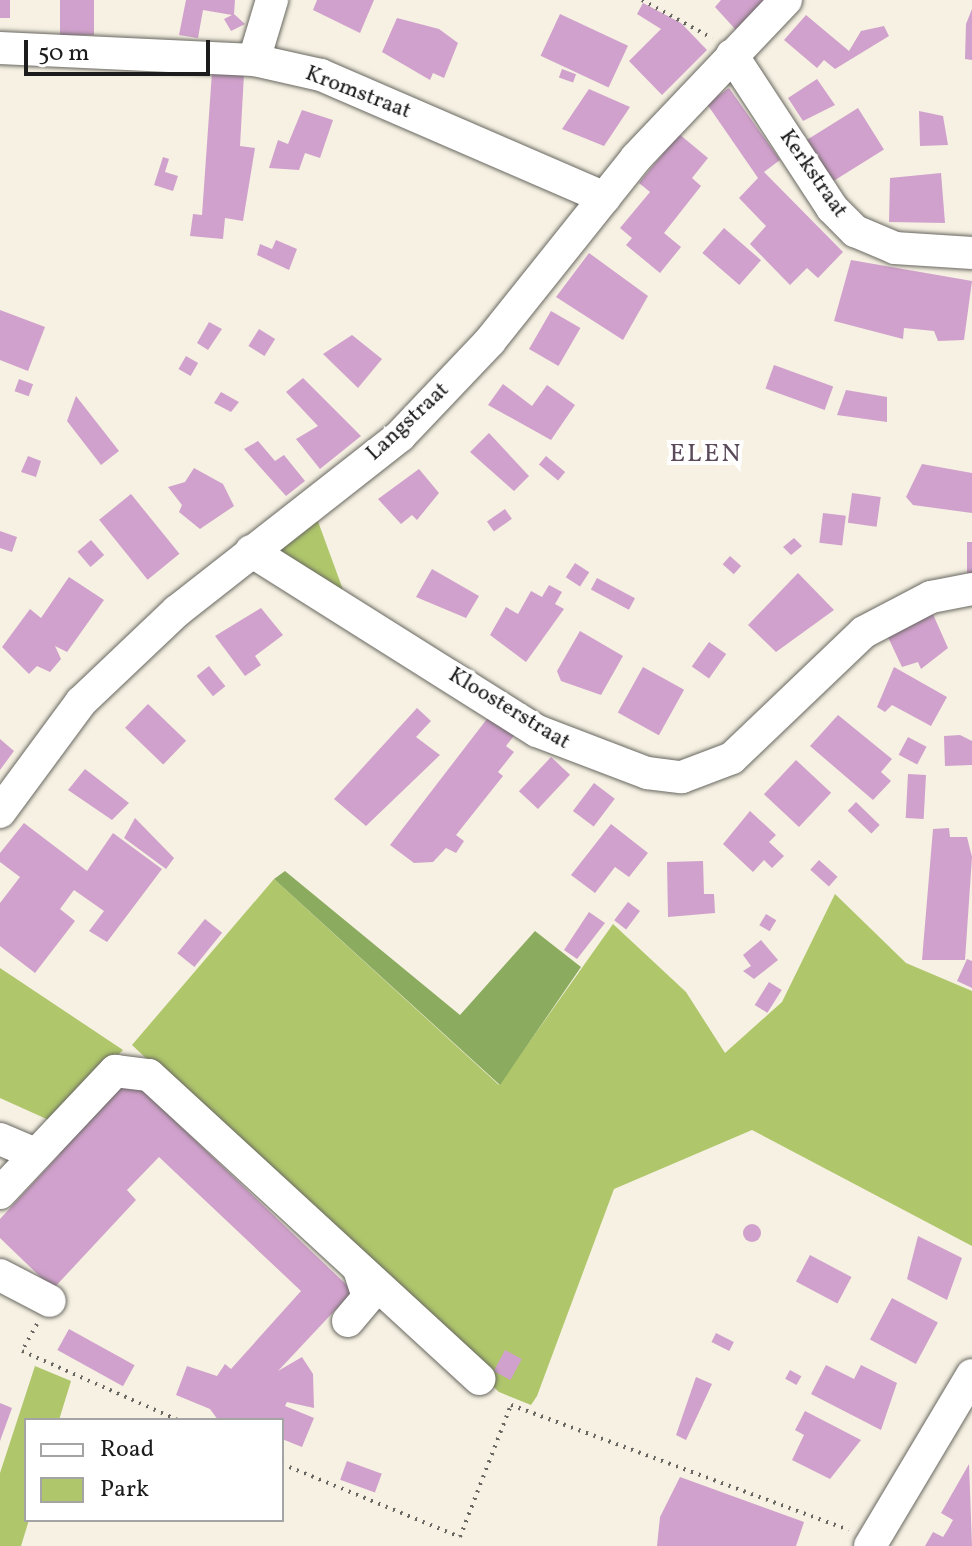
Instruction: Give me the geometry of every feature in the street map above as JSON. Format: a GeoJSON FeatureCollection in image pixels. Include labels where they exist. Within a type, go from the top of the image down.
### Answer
{"type":"FeatureCollection","features":[{"type":"Feature","properties":{"kind":"street"},"geometry":{"type":"LineString","coordinates":[[254,60],[272,0]]}},
{"type":"Feature","properties":{"kind":"street","name":"Langstraat"},"geometry":{"type":"LineString","coordinates":[[0,812],[81,702],[251,551],[400,436],[490,341],[605,198],[732,55],[786,0]]}},
{"type":"Feature","properties":{"kind":"street","name":"Kromstraat"},"geometry":{"type":"LineString","coordinates":[[0,48],[254,60],[321,75],[605,198]]}},
{"type":"Feature","properties":{"kind":"street","name":"Kerkstraat"},"geometry":{"type":"LineString","coordinates":[[732,55],[832,208],[855,231],[895,248],[972,253]]}},
{"type":"Feature","properties":{"kind":"street","name":"Kloosterstraat"},"geometry":{"type":"LineString","coordinates":[[251,551],[537,731],[647,773],[682,777],[732,758],[864,632],[931,597],[972,589]]}},
{"type":"Feature","properties":{"kind":"street"},"geometry":{"type":"LineString","coordinates":[[0,1193],[115,1071],[149,1075],[480,1379]]}},
{"type":"Feature","properties":{"kind":"street"},"geometry":{"type":"LineString","coordinates":[[0,1139],[36,1154]]}},
{"type":"Feature","properties":{"kind":"street"},"geometry":{"type":"LineString","coordinates":[[348,1321],[368,1297],[360,1272]]}},
{"type":"Feature","properties":{"kind":"street"},"geometry":{"type":"LineString","coordinates":[[0,1275],[50,1301]]}},
{"type":"Feature","properties":{"kind":"street"},"geometry":{"type":"LineString","coordinates":[[870,1546],[972,1375]]}},
{"type":"Feature","properties":{"kind":"path"},"geometry":{"type":"LineString","coordinates":[[642,0],[732,55]]}},
{"type":"Feature","properties":{"kind":"path"},"geometry":{"type":"LineString","coordinates":[[50,1301],[22,1351],[173,1418]]}},
{"type":"Feature","properties":{"kind":"path"},"geometry":{"type":"LineString","coordinates":[[284,1465],[460,1537],[511,1405],[857,1533],[870,1546]]}},
{"type":"Feature","properties":{"kind":"green space"},"geometry":{"type":"Polygon","coordinates":[[[316,516],[346,598],[272,551],[316,516]]]}},
{"type":"Feature","properties":{"kind":"green space"},"geometry":{"type":"Polygon","coordinates":[[[285,871],[460,1015],[535,931],[581,967],[500,1085],[274,879],[285,871]]]}},
{"type":"Feature","properties":{"kind":"green space"},"geometry":{"type":"Polygon","coordinates":[[[274,879],[499,1085],[613,924],[686,992],[725,1053],[782,1002],[835,894],[906,963],[972,991],[972,1246],[752,1130],[614,1189],[537,1396],[531,1405],[499,1392],[132,1045],[274,879]]]}},
{"type":"Feature","properties":{"kind":"green space"},"geometry":{"type":"Polygon","coordinates":[[[0,968],[123,1050],[51,1121],[0,1098],[0,968]]]}},
{"type":"Feature","properties":{"kind":"green space"},"geometry":{"type":"Polygon","coordinates":[[[35,1366],[71,1381],[60,1418],[24,1418],[24,1522],[28,1522],[21,1546],[0,1546],[0,1473],[35,1366]]]}},
{"type":"Feature","properties":{"kind":"building"},"geometry":{"type":"Polygon","coordinates":[[[0,0],[10,0],[10,18],[0,18],[0,0]]]}},
{"type":"Feature","properties":{"kind":"building"},"geometry":{"type":"Polygon","coordinates":[[[60,0],[94,0],[94,35],[60,35],[60,0]]]}},
{"type":"Feature","properties":{"kind":"building"},"geometry":{"type":"Polygon","coordinates":[[[186,0],[235,0],[234,14],[245,24],[231,31],[224,19],[232,15],[203,10],[198,38],[179,35],[186,0]]]}},
{"type":"Feature","properties":{"kind":"building"},"geometry":{"type":"Polygon","coordinates":[[[317,0],[374,0],[360,33],[313,10],[317,0]]]}},
{"type":"Feature","properties":{"kind":"building"},"geometry":{"type":"Polygon","coordinates":[[[721,0],[767,0],[736,30],[715,7],[721,0]]]}},
{"type":"Feature","properties":{"kind":"building"},"geometry":{"type":"Polygon","coordinates":[[[643,3],[681,23],[707,50],[662,95],[629,61],[661,29],[637,14],[643,3]]]}},
{"type":"Feature","properties":{"kind":"building"},"geometry":{"type":"Polygon","coordinates":[[[972,9],[972,60],[965,59],[966,24],[972,9]]]}},
{"type":"Feature","properties":{"kind":"building"},"geometry":{"type":"Polygon","coordinates":[[[560,14],[628,46],[609,87],[541,56],[560,14]]]}},
{"type":"Feature","properties":{"kind":"building"},"geometry":{"type":"Polygon","coordinates":[[[806,15],[849,51],[861,31],[884,26],[889,36],[835,69],[824,60],[817,68],[784,40],[806,15]]]}},
{"type":"Feature","properties":{"kind":"building"},"geometry":{"type":"Polygon","coordinates":[[[397,18],[439,29],[458,43],[444,78],[433,73],[430,80],[382,52],[397,18]]]}},
{"type":"Feature","properties":{"kind":"building"},"geometry":{"type":"Polygon","coordinates":[[[562,69],[576,74],[573,83],[559,77],[562,69]]]}},
{"type":"Feature","properties":{"kind":"building"},"geometry":{"type":"Polygon","coordinates":[[[212,72],[244,74],[240,146],[255,148],[243,221],[225,218],[223,239],[190,236],[193,214],[202,215],[212,72]]]}},
{"type":"Feature","properties":{"kind":"building"},"geometry":{"type":"Polygon","coordinates":[[[817,79],[835,105],[803,121],[788,98],[817,79]]]}},
{"type":"Feature","properties":{"kind":"building"},"geometry":{"type":"Polygon","coordinates":[[[729,88],[780,160],[764,172],[843,252],[818,278],[807,268],[790,285],[750,244],[766,226],[739,198],[758,178],[707,104],[729,88]]]}},
{"type":"Feature","properties":{"kind":"building"},"geometry":{"type":"Polygon","coordinates":[[[589,89],[630,107],[604,146],[562,129],[589,89]]]}},
{"type":"Feature","properties":{"kind":"building"},"geometry":{"type":"Polygon","coordinates":[[[858,108],[884,150],[833,181],[807,140],[858,108]]]}},
{"type":"Feature","properties":{"kind":"building"},"geometry":{"type":"Polygon","coordinates":[[[302,110],[333,120],[320,158],[305,153],[299,170],[269,168],[278,140],[288,144],[302,110]]]}},
{"type":"Feature","properties":{"kind":"building"},"geometry":{"type":"Polygon","coordinates":[[[919,111],[943,116],[948,145],[920,146],[919,111]]]}},
{"type":"Feature","properties":{"kind":"building"},"geometry":{"type":"Polygon","coordinates":[[[679,134],[708,158],[692,178],[701,186],[664,233],[681,247],[660,273],[626,245],[632,238],[620,228],[650,192],[639,183],[679,134]]]}},
{"type":"Feature","properties":{"kind":"building"},"geometry":{"type":"Polygon","coordinates":[[[163,157],[169,159],[165,172],[178,176],[173,191],[154,185],[163,157]]]}},
{"type":"Feature","properties":{"kind":"building"},"geometry":{"type":"Polygon","coordinates":[[[941,173],[945,223],[889,222],[890,178],[941,173]]]}},
{"type":"Feature","properties":{"kind":"building"},"geometry":{"type":"Polygon","coordinates":[[[724,228],[761,260],[739,285],[702,253],[724,228]]]}},
{"type":"Feature","properties":{"kind":"building"},"geometry":{"type":"Polygon","coordinates":[[[276,240],[297,249],[289,270],[257,255],[260,244],[272,249],[276,240]]]}},
{"type":"Feature","properties":{"kind":"building"},"geometry":{"type":"Polygon","coordinates":[[[589,253],[648,296],[623,340],[556,297],[589,253]]]}},
{"type":"Feature","properties":{"kind":"building"},"geometry":{"type":"Polygon","coordinates":[[[851,260],[972,281],[964,340],[938,341],[934,331],[904,328],[903,339],[834,321],[851,260]]]}},
{"type":"Feature","properties":{"kind":"building"},"geometry":{"type":"Polygon","coordinates":[[[0,310],[45,327],[28,371],[0,360],[0,310]]]}},
{"type":"Feature","properties":{"kind":"building"},"geometry":{"type":"Polygon","coordinates":[[[551,311],[580,328],[558,366],[529,349],[551,311]]]}},
{"type":"Feature","properties":{"kind":"building"},"geometry":{"type":"Polygon","coordinates":[[[209,322],[222,329],[208,350],[197,343],[209,322]]]}},
{"type":"Feature","properties":{"kind":"building"},"geometry":{"type":"Polygon","coordinates":[[[259,329],[275,339],[265,356],[248,346],[259,329]]]}},
{"type":"Feature","properties":{"kind":"building"},"geometry":{"type":"Polygon","coordinates":[[[352,335],[382,359],[358,388],[323,354],[352,335]]]}},
{"type":"Feature","properties":{"kind":"building"},"geometry":{"type":"Polygon","coordinates":[[[186,356],[198,363],[191,376],[178,369],[186,356]]]}},
{"type":"Feature","properties":{"kind":"building"},"geometry":{"type":"Polygon","coordinates":[[[774,365],[833,387],[825,410],[765,388],[774,365]]]}},
{"type":"Feature","properties":{"kind":"building"},"geometry":{"type":"Polygon","coordinates":[[[303,378],[361,436],[320,469],[296,439],[318,426],[286,392],[303,378]]]}},
{"type":"Feature","properties":{"kind":"building"},"geometry":{"type":"Polygon","coordinates":[[[19,379],[33,384],[29,396],[15,391],[19,379]]]}},
{"type":"Feature","properties":{"kind":"building"},"geometry":{"type":"Polygon","coordinates":[[[503,384],[532,406],[547,385],[575,405],[551,440],[488,405],[503,384]]]}},
{"type":"Feature","properties":{"kind":"building"},"geometry":{"type":"Polygon","coordinates":[[[846,390],[887,397],[887,422],[837,415],[846,390]]]}},
{"type":"Feature","properties":{"kind":"building"},"geometry":{"type":"Polygon","coordinates":[[[221,392],[239,402],[231,412],[214,403],[221,392]]]}},
{"type":"Feature","properties":{"kind":"building"},"geometry":{"type":"Polygon","coordinates":[[[76,396],[119,451],[101,465],[67,421],[76,396]]]}},
{"type":"Feature","properties":{"kind":"building"},"geometry":{"type":"Polygon","coordinates":[[[489,433],[529,476],[514,491],[470,452],[489,433]]]}},
{"type":"Feature","properties":{"kind":"building"},"geometry":{"type":"Polygon","coordinates":[[[258,441],[275,461],[284,455],[305,481],[286,496],[244,449],[258,441]]]}},
{"type":"Feature","properties":{"kind":"building"},"geometry":{"type":"Polygon","coordinates":[[[28,456],[41,461],[36,477],[21,472],[28,456]]]}},
{"type":"Feature","properties":{"kind":"building"},"geometry":{"type":"Polygon","coordinates":[[[546,456],[565,472],[558,480],[539,464],[546,456]]]}},
{"type":"Feature","properties":{"kind":"building"},"geometry":{"type":"Polygon","coordinates":[[[922,464],[972,473],[972,513],[913,505],[906,497],[922,464]]]}},
{"type":"Feature","properties":{"kind":"building"},"geometry":{"type":"Polygon","coordinates":[[[194,468],[223,484],[234,506],[200,529],[179,512],[182,505],[168,487],[185,482],[194,468]]]}},
{"type":"Feature","properties":{"kind":"building"},"geometry":{"type":"Polygon","coordinates":[[[419,469],[439,493],[417,520],[412,515],[401,524],[378,499],[419,469]]]}},
{"type":"Feature","properties":{"kind":"building"},"geometry":{"type":"Polygon","coordinates":[[[852,493],[881,497],[877,527],[848,523],[852,493]]]}},
{"type":"Feature","properties":{"kind":"building"},"geometry":{"type":"Polygon","coordinates":[[[131,494],[179,554],[148,580],[99,520],[131,494]]]}},
{"type":"Feature","properties":{"kind":"building"},"geometry":{"type":"Polygon","coordinates":[[[505,509],[512,519],[494,531],[487,522],[505,509]]]}},
{"type":"Feature","properties":{"kind":"building"},"geometry":{"type":"Polygon","coordinates":[[[823,513],[846,516],[842,546],[819,543],[823,513]]]}},
{"type":"Feature","properties":{"kind":"building"},"geometry":{"type":"Polygon","coordinates":[[[0,531],[17,537],[12,552],[0,548],[0,531]]]}},
{"type":"Feature","properties":{"kind":"building"},"geometry":{"type":"Polygon","coordinates":[[[794,538],[802,546],[791,555],[783,547],[794,538]]]}},
{"type":"Feature","properties":{"kind":"building"},"geometry":{"type":"Polygon","coordinates":[[[91,540],[104,555],[91,567],[77,552],[91,540]]]}},
{"type":"Feature","properties":{"kind":"building"},"geometry":{"type":"Polygon","coordinates":[[[967,542],[972,542],[972,573],[967,573],[967,542]]]}},
{"type":"Feature","properties":{"kind":"building"},"geometry":{"type":"Polygon","coordinates":[[[730,556],[741,566],[734,574],[723,564],[730,556]]]}},
{"type":"Feature","properties":{"kind":"building"},"geometry":{"type":"Polygon","coordinates":[[[575,563],[589,572],[580,587],[566,577],[575,563]]]}},
{"type":"Feature","properties":{"kind":"building"},"geometry":{"type":"Polygon","coordinates":[[[432,569],[479,596],[466,618],[416,597],[432,569]]]}},
{"type":"Feature","properties":{"kind":"building"},"geometry":{"type":"Polygon","coordinates":[[[798,573],[834,610],[776,652],[748,625],[798,573]]]}},
{"type":"Feature","properties":{"kind":"building"},"geometry":{"type":"Polygon","coordinates":[[[69,577],[104,600],[67,652],[55,646],[61,659],[50,672],[37,666],[29,674],[2,647],[30,609],[41,618],[69,577]]]}},
{"type":"Feature","properties":{"kind":"building"},"geometry":{"type":"Polygon","coordinates":[[[597,578],[635,598],[629,610],[591,589],[597,578]]]}},
{"type":"Feature","properties":{"kind":"building"},"geometry":{"type":"Polygon","coordinates":[[[549,585],[562,592],[555,604],[564,609],[526,662],[490,635],[506,607],[518,614],[531,591],[542,597],[549,585]]]}},
{"type":"Feature","properties":{"kind":"building"},"geometry":{"type":"Polygon","coordinates":[[[261,608],[283,635],[255,656],[261,665],[245,676],[215,636],[261,608]]]}},
{"type":"Feature","properties":{"kind":"building"},"geometry":{"type":"Polygon","coordinates":[[[932,612],[948,648],[921,669],[918,662],[902,667],[886,633],[932,612]]]}},
{"type":"Feature","properties":{"kind":"building"},"geometry":{"type":"Polygon","coordinates":[[[580,631],[623,656],[601,695],[561,681],[557,671],[580,631]]]}},
{"type":"Feature","properties":{"kind":"building"},"geometry":{"type":"Polygon","coordinates":[[[709,642],[726,654],[709,679],[692,667],[709,642]]]}},
{"type":"Feature","properties":{"kind":"building"},"geometry":{"type":"Polygon","coordinates":[[[209,666],[225,686],[213,696],[197,676],[209,666]]]}},
{"type":"Feature","properties":{"kind":"building"},"geometry":{"type":"Polygon","coordinates":[[[643,667],[684,690],[659,735],[618,712],[643,667]]]}},
{"type":"Feature","properties":{"kind":"building"},"geometry":{"type":"Polygon","coordinates":[[[894,667],[947,697],[931,726],[892,705],[885,712],[877,707],[894,667]]]}},
{"type":"Feature","properties":{"kind":"building"},"geometry":{"type":"Polygon","coordinates":[[[148,704],[186,741],[163,765],[125,728],[148,704]]]}},
{"type":"Feature","properties":{"kind":"building"},"geometry":{"type":"Polygon","coordinates":[[[417,708],[431,721],[416,737],[440,755],[366,826],[334,799],[417,708]]]}},
{"type":"Feature","properties":{"kind":"building"},"geometry":{"type":"Polygon","coordinates":[[[490,715],[516,733],[506,746],[514,752],[498,772],[503,776],[456,835],[464,841],[456,853],[446,848],[433,862],[414,863],[390,845],[490,715]]]}},
{"type":"Feature","properties":{"kind":"building"},"geometry":{"type":"Polygon","coordinates":[[[838,715],[892,759],[881,772],[891,781],[873,800],[810,746],[838,715]]]}},
{"type":"Feature","properties":{"kind":"building"},"geometry":{"type":"Polygon","coordinates":[[[960,735],[972,741],[972,765],[945,766],[944,736],[960,735]]]}},
{"type":"Feature","properties":{"kind":"building"},"geometry":{"type":"Polygon","coordinates":[[[908,737],[927,747],[917,765],[899,755],[908,737]]]}},
{"type":"Feature","properties":{"kind":"building"},"geometry":{"type":"Polygon","coordinates":[[[0,739],[14,751],[0,770],[0,739]]]}},
{"type":"Feature","properties":{"kind":"building"},"geometry":{"type":"Polygon","coordinates":[[[551,757],[570,775],[538,809],[519,791],[551,757]]]}},
{"type":"Feature","properties":{"kind":"building"},"geometry":{"type":"Polygon","coordinates":[[[796,760],[831,793],[799,827],[764,794],[796,760]]]}},
{"type":"Feature","properties":{"kind":"building"},"geometry":{"type":"Polygon","coordinates":[[[85,769],[129,803],[112,820],[68,790],[85,769]]]}},
{"type":"Feature","properties":{"kind":"building"},"geometry":{"type":"Polygon","coordinates":[[[908,774],[926,775],[924,819],[906,818],[908,774]]]}},
{"type":"Feature","properties":{"kind":"building"},"geometry":{"type":"Polygon","coordinates":[[[594,783],[615,799],[594,827],[573,811],[594,783]]]}},
{"type":"Feature","properties":{"kind":"building"},"geometry":{"type":"Polygon","coordinates":[[[856,802],[880,825],[871,834],[848,811],[856,802]]]}},
{"type":"Feature","properties":{"kind":"building"},"geometry":{"type":"Polygon","coordinates":[[[750,811],[776,835],[769,842],[784,856],[772,868],[764,860],[753,872],[723,844],[750,811]]]}},
{"type":"Feature","properties":{"kind":"building"},"geometry":{"type":"Polygon","coordinates":[[[135,818],[174,858],[166,869],[124,838],[135,818]]]}},
{"type":"Feature","properties":{"kind":"building"},"geometry":{"type":"Polygon","coordinates":[[[24,823],[87,871],[113,833],[162,869],[107,942],[89,931],[104,911],[74,890],[60,909],[75,921],[35,973],[0,946],[0,903],[20,877],[0,862],[0,853],[24,823]]]}},
{"type":"Feature","properties":{"kind":"building"},"geometry":{"type":"Polygon","coordinates":[[[611,824],[648,853],[629,877],[615,867],[595,893],[571,875],[611,824]]]}},
{"type":"Feature","properties":{"kind":"building"},"geometry":{"type":"Polygon","coordinates":[[[949,828],[950,837],[967,837],[972,857],[965,960],[922,960],[933,829],[949,828]]]}},
{"type":"Feature","properties":{"kind":"building"},"geometry":{"type":"Polygon","coordinates":[[[819,860],[838,877],[829,886],[810,870],[819,860]]]}},
{"type":"Feature","properties":{"kind":"building"},"geometry":{"type":"Polygon","coordinates":[[[703,861],[704,894],[714,894],[715,913],[668,917],[667,862],[703,861]]]}},
{"type":"Feature","properties":{"kind":"building"},"geometry":{"type":"Polygon","coordinates":[[[628,902],[640,911],[626,929],[614,920],[628,902]]]}},
{"type":"Feature","properties":{"kind":"building"},"geometry":{"type":"Polygon","coordinates":[[[589,912],[605,923],[577,959],[564,950],[589,912]]]}},
{"type":"Feature","properties":{"kind":"building"},"geometry":{"type":"Polygon","coordinates":[[[766,914],[776,920],[770,931],[759,925],[766,914]]]}},
{"type":"Feature","properties":{"kind":"building"},"geometry":{"type":"Polygon","coordinates":[[[205,919],[222,933],[194,967],[177,953],[205,919]]]}},
{"type":"Feature","properties":{"kind":"building"},"geometry":{"type":"Polygon","coordinates":[[[761,940],[778,960],[754,979],[743,971],[751,966],[743,955],[761,940]]]}},
{"type":"Feature","properties":{"kind":"building"},"geometry":{"type":"Polygon","coordinates":[[[967,959],[972,961],[972,988],[957,981],[967,959]]]}},
{"type":"Feature","properties":{"kind":"building"},"geometry":{"type":"Polygon","coordinates":[[[769,982],[782,990],[767,1013],[755,1005],[769,982]]]}},
{"type":"Feature","properties":{"kind":"building"},"geometry":{"type":"Polygon","coordinates":[[[132,1080],[353,1291],[278,1371],[302,1357],[313,1374],[314,1408],[287,1402],[285,1406],[314,1418],[302,1447],[284,1440],[284,1418],[217,1418],[210,1409],[176,1395],[187,1366],[217,1376],[225,1364],[231,1369],[301,1291],[159,1157],[127,1190],[136,1200],[53,1289],[0,1238],[0,1219],[60,1154],[54,1148],[116,1083],[132,1080]]]}},
{"type":"Feature","properties":{"kind":"building"},"geometry":{"type":"Polygon","coordinates":[[[752,1224],[761,1233],[752,1242],[743,1233],[752,1224]]]}},
{"type":"Feature","properties":{"kind":"building"},"geometry":{"type":"Polygon","coordinates":[[[918,1236],[962,1258],[947,1300],[907,1279],[918,1236]]]}},
{"type":"Feature","properties":{"kind":"building"},"geometry":{"type":"Polygon","coordinates":[[[810,1255],[851,1277],[837,1304],[796,1281],[810,1255]]]}},
{"type":"Feature","properties":{"kind":"building"},"geometry":{"type":"Polygon","coordinates":[[[892,1298],[938,1322],[916,1364],[870,1339],[892,1298]]]}},
{"type":"Feature","properties":{"kind":"building"},"geometry":{"type":"Polygon","coordinates":[[[69,1329],[135,1365],[123,1386],[57,1350],[69,1329]]]}},
{"type":"Feature","properties":{"kind":"building"},"geometry":{"type":"Polygon","coordinates":[[[716,1333],[734,1342],[729,1351],[711,1342],[716,1333]]]}},
{"type":"Feature","properties":{"kind":"building"},"geometry":{"type":"Polygon","coordinates":[[[505,1350],[522,1359],[511,1380],[494,1371],[505,1350]]]}},
{"type":"Feature","properties":{"kind":"building"},"geometry":{"type":"Polygon","coordinates":[[[826,1365],[854,1379],[861,1365],[897,1383],[881,1430],[811,1394],[826,1365]]]}},
{"type":"Feature","properties":{"kind":"building"},"geometry":{"type":"Polygon","coordinates":[[[790,1370],[801,1376],[797,1385],[785,1379],[790,1370]]]}},
{"type":"Feature","properties":{"kind":"building"},"geometry":{"type":"Polygon","coordinates":[[[696,1377],[712,1384],[686,1440],[676,1435],[696,1377]]]}},
{"type":"Feature","properties":{"kind":"building"},"geometry":{"type":"Polygon","coordinates":[[[0,1403],[12,1408],[0,1441],[0,1403]]]}},
{"type":"Feature","properties":{"kind":"building"},"geometry":{"type":"Polygon","coordinates":[[[805,1411],[861,1440],[830,1479],[792,1460],[804,1435],[795,1430],[805,1411]]]}},
{"type":"Feature","properties":{"kind":"building"},"geometry":{"type":"Polygon","coordinates":[[[347,1461],[382,1474],[375,1492],[340,1480],[347,1461]]]}},
{"type":"Feature","properties":{"kind":"building"},"geometry":{"type":"Polygon","coordinates":[[[969,1464],[972,1546],[925,1546],[933,1532],[943,1537],[953,1520],[941,1513],[969,1464]]]}},
{"type":"Feature","properties":{"kind":"building"},"geometry":{"type":"Polygon","coordinates":[[[680,1477],[804,1522],[796,1546],[657,1546],[660,1517],[680,1477]]]}},
{"type":"Feature","properties":{"kind":"district","name":"ELEN"},"geometry":{"type":"Point","coordinates":[706,455]}}]}
